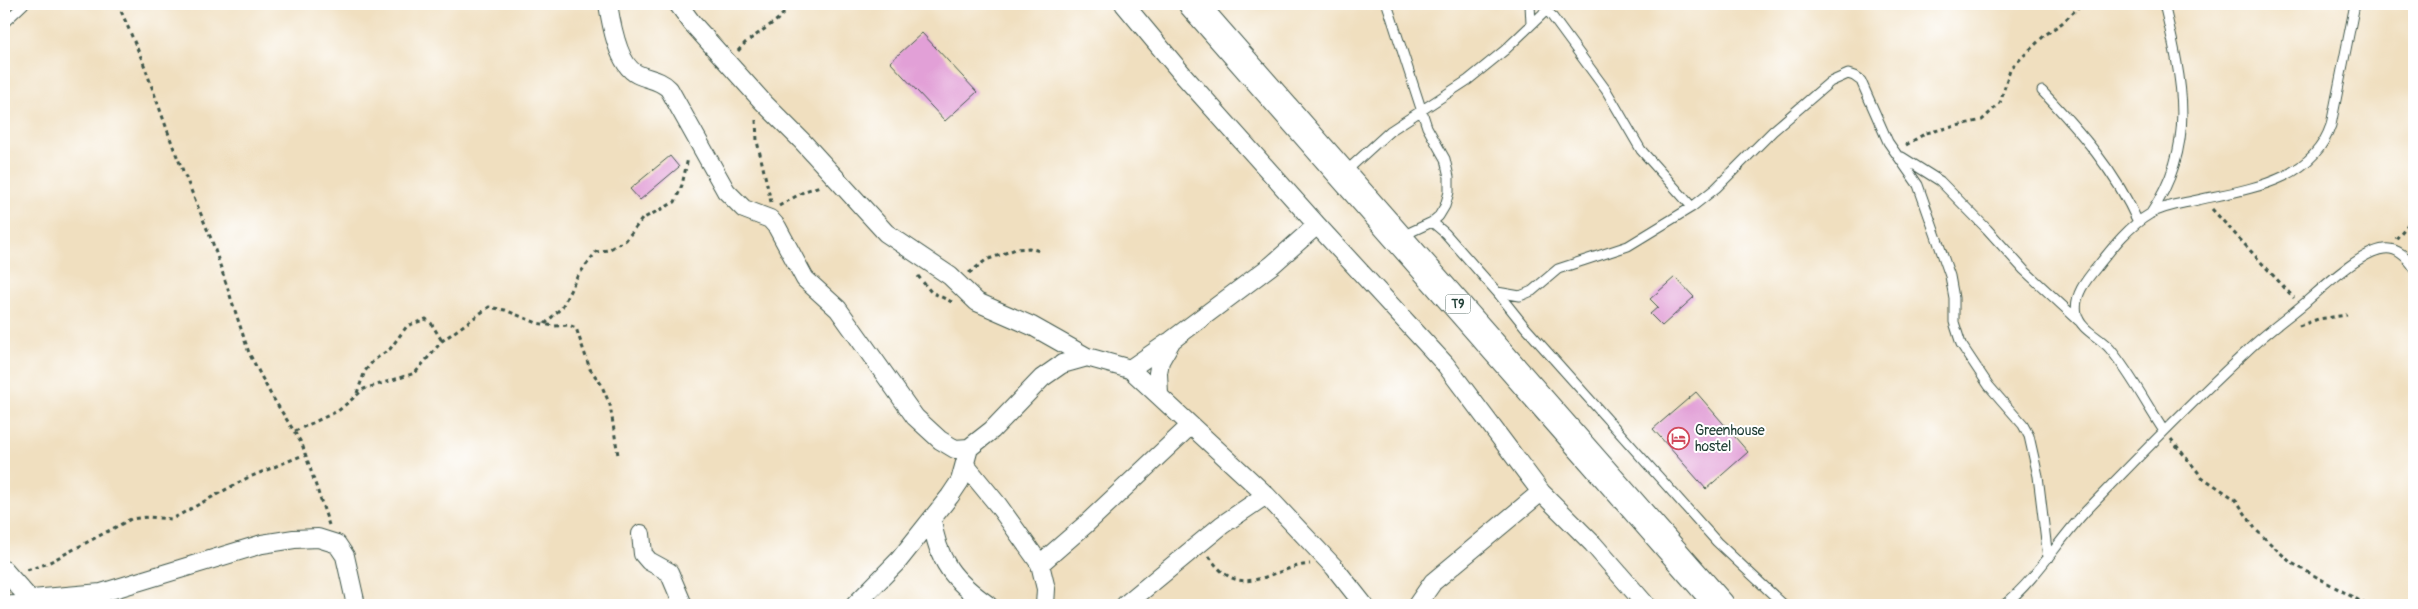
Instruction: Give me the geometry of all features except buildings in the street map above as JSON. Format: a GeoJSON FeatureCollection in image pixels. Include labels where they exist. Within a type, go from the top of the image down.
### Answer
{"type":"FeatureCollection","features":[{"type":"Feature","properties":{"kind":"highway","name":"T9"},"geometry":{"type":"LineString","coordinates":[[1193,4],[1720,605]]}},
{"type":"Feature","properties":{"kind":"street"},"geometry":{"type":"LineString","coordinates":[[608,4],[612,26],[626,66],[639,75],[654,78],[669,88],[726,191],[744,209],[770,219],[777,227],[805,279],[838,309],[916,417],[940,440],[955,449],[969,448],[992,430],[1042,378],[1062,364],[1087,357]]}},
{"type":"Feature","properties":{"kind":"street"},"geometry":{"type":"LineString","coordinates":[[678,4],[692,23],[762,101],[886,233],[950,276],[977,302],[1032,326],[1087,357],[1130,368],[1266,495],[1334,567],[1364,605]]}},
{"type":"Feature","properties":{"kind":"street"},"geometry":{"type":"LineString","coordinates":[[1124,4],[1184,76],[1317,225],[1445,364],[1541,492],[1593,544],[1646,605]]}},
{"type":"Feature","properties":{"kind":"street"},"geometry":{"type":"LineString","coordinates":[[1130,368],[1172,340],[1272,265],[1317,225]]}},
{"type":"Feature","properties":{"kind":"street"},"geometry":{"type":"LineString","coordinates":[[1159,394],[1158,373],[1160,361],[1172,340]]}},
{"type":"Feature","properties":{"kind":"street"},"geometry":{"type":"LineString","coordinates":[[1040,564],[1085,525],[1190,426]]}},
{"type":"Feature","properties":{"kind":"street"},"geometry":{"type":"LineString","coordinates":[[855,605],[899,560],[960,481],[966,466],[969,448]]}},
{"type":"Feature","properties":{"kind":"street"},"geometry":{"type":"LineString","coordinates":[[966,466],[998,505],[1040,564],[1046,589],[1045,605]]}},
{"type":"Feature","properties":{"kind":"street"},"geometry":{"type":"LineString","coordinates":[[1417,605],[1433,582],[1541,492]]}},
{"type":"Feature","properties":{"kind":"street"},"geometry":{"type":"LineString","coordinates":[[1125,605],[1222,525],[1266,495]]}},
{"type":"Feature","properties":{"kind":"street"},"geometry":{"type":"LineString","coordinates":[[932,519],[935,542],[952,574],[971,593],[988,605]]}},
{"type":"Feature","properties":{"kind":"street"},"geometry":{"type":"LineString","coordinates":[[642,534],[643,554],[649,561],[669,572],[683,605]]}},
{"type":"Feature","properties":{"kind":"street"},"geometry":{"type":"LineString","coordinates":[[4,570],[34,602],[101,593],[262,544],[318,538],[337,544],[345,556],[356,605]]}},
{"type":"Feature","properties":{"kind":"lane"},"geometry":{"type":"LineString","coordinates":[[4,23],[24,4]]}},
{"type":"Feature","properties":{"kind":"lane"},"geometry":{"type":"LineString","coordinates":[[1387,4],[1427,127],[1445,159],[1449,177],[1449,192],[1445,206],[1432,222],[1399,237]]}},
{"type":"Feature","properties":{"kind":"lane"},"geometry":{"type":"LineString","coordinates":[[1530,4],[1531,24]]}},
{"type":"Feature","properties":{"kind":"lane"},"geometry":{"type":"LineString","coordinates":[[2151,213],[2171,179],[2181,138],[2180,83],[2164,4]]}},
{"type":"Feature","properties":{"kind":"lane"},"geometry":{"type":"LineString","coordinates":[[2081,323],[2077,315],[2076,304],[2080,291],[2106,256],[2138,222],[2151,213],[2204,198],[2264,185],[2288,175],[2316,154],[2326,141],[2332,125],[2356,4]]}},
{"type":"Feature","properties":{"kind":"lane"},"geometry":{"type":"LineString","coordinates":[[1343,174],[1390,131],[1468,80],[1505,50],[1547,6],[1606,90],[1641,150],[1692,207]]}},
{"type":"Feature","properties":{"kind":"lane"},"geometry":{"type":"LineString","coordinates":[[1497,292],[1520,296],[1532,291],[1558,269],[1628,246],[1692,207],[1716,188],[1791,115],[1840,76],[1848,74],[1854,76],[1861,82],[1888,142],[1910,171],[1927,207],[1950,276],[1954,298],[1954,322],[1961,344],[1989,386],[2023,426],[2029,436],[2038,476],[2048,558]]}},
{"type":"Feature","properties":{"kind":"lane"},"geometry":{"type":"LineString","coordinates":[[2042,90],[2103,163],[2125,195],[2138,222]]}},
{"type":"Feature","properties":{"kind":"lane"},"geometry":{"type":"LineString","coordinates":[[1895,152],[1940,181],[2024,270],[2109,348],[2164,431]]}},
{"type":"Feature","properties":{"kind":"lane"},"geometry":{"type":"LineString","coordinates":[[1432,222],[1446,233],[1525,327],[1717,542],[1784,605]]}},
{"type":"Feature","properties":{"kind":"lane"},"geometry":{"type":"LineString","coordinates":[[2004,605],[2034,578],[2074,525],[2164,431],[2249,349],[2274,328],[2354,264],[2384,249],[2392,249],[2402,254],[2414,268]]}},
{"type":"Feature","properties":{"kind":"lane"},"geometry":{"type":"LineString","coordinates":[[4,600],[34,602]]}},
{"type":"Feature","properties":{"kind":"path"},"geometry":{"type":"LineString","coordinates":[[118,4],[143,62],[174,149],[212,241],[249,353],[270,393],[295,431],[306,454],[337,544]]}},
{"type":"Feature","properties":{"kind":"path"},"geometry":{"type":"LineString","coordinates":[[728,63],[745,43],[777,20],[793,4]]}},
{"type":"Feature","properties":{"kind":"path"},"geometry":{"type":"LineString","coordinates":[[1895,152],[1926,133],[1982,120],[2000,103],[2010,69],[2045,35],[2062,23],[2082,4]]}},
{"type":"Feature","properties":{"kind":"path"},"geometry":{"type":"LineString","coordinates":[[762,101],[757,115],[757,140],[773,211],[805,191],[838,181]]}},
{"type":"Feature","properties":{"kind":"path"},"geometry":{"type":"LineString","coordinates":[[545,324],[562,307],[577,277],[596,252],[608,250],[626,240],[642,219],[675,202],[682,186],[693,133]]}},
{"type":"Feature","properties":{"kind":"path"},"geometry":{"type":"LineString","coordinates":[[2204,198],[2302,306]]}},
{"type":"Feature","properties":{"kind":"path"},"geometry":{"type":"LineString","coordinates":[[2384,249],[2399,237],[2414,218]]}},
{"type":"Feature","properties":{"kind":"path"},"geometry":{"type":"LineString","coordinates":[[950,276],[958,271],[970,272],[986,260],[1016,249],[1029,248],[1040,251]]}},
{"type":"Feature","properties":{"kind":"path"},"geometry":{"type":"LineString","coordinates":[[295,431],[338,411],[356,394],[374,384],[415,373],[442,341],[489,307],[495,307],[545,324],[569,325],[576,328],[590,369],[606,393],[618,455]]}},
{"type":"Feature","properties":{"kind":"path"},"geometry":{"type":"LineString","coordinates":[[2274,328],[2289,329],[2318,319],[2347,315]]}},
{"type":"Feature","properties":{"kind":"path"},"geometry":{"type":"LineString","coordinates":[[356,394],[374,360],[390,349],[407,326],[426,319],[431,323],[442,341]]}},
{"type":"Feature","properties":{"kind":"path"},"geometry":{"type":"LineString","coordinates":[[2164,431],[2202,477],[2236,500],[2256,530],[2290,562],[2367,605]]}},
{"type":"Feature","properties":{"kind":"path"},"geometry":{"type":"LineString","coordinates":[[16,584],[24,572],[53,561],[131,520],[148,517],[172,519],[247,478],[306,454]]}},
{"type":"Feature","properties":{"kind":"path"},"geometry":{"type":"LineString","coordinates":[[1200,543],[1222,573],[1234,579],[1248,582],[1268,578],[1308,564],[1334,567]]}},
{"type":"Feature","properties":{"kind":"place","name":"Greenhouse hostel"},"geometry":{"type":"Point","coordinates":[1679,438]}}]}
